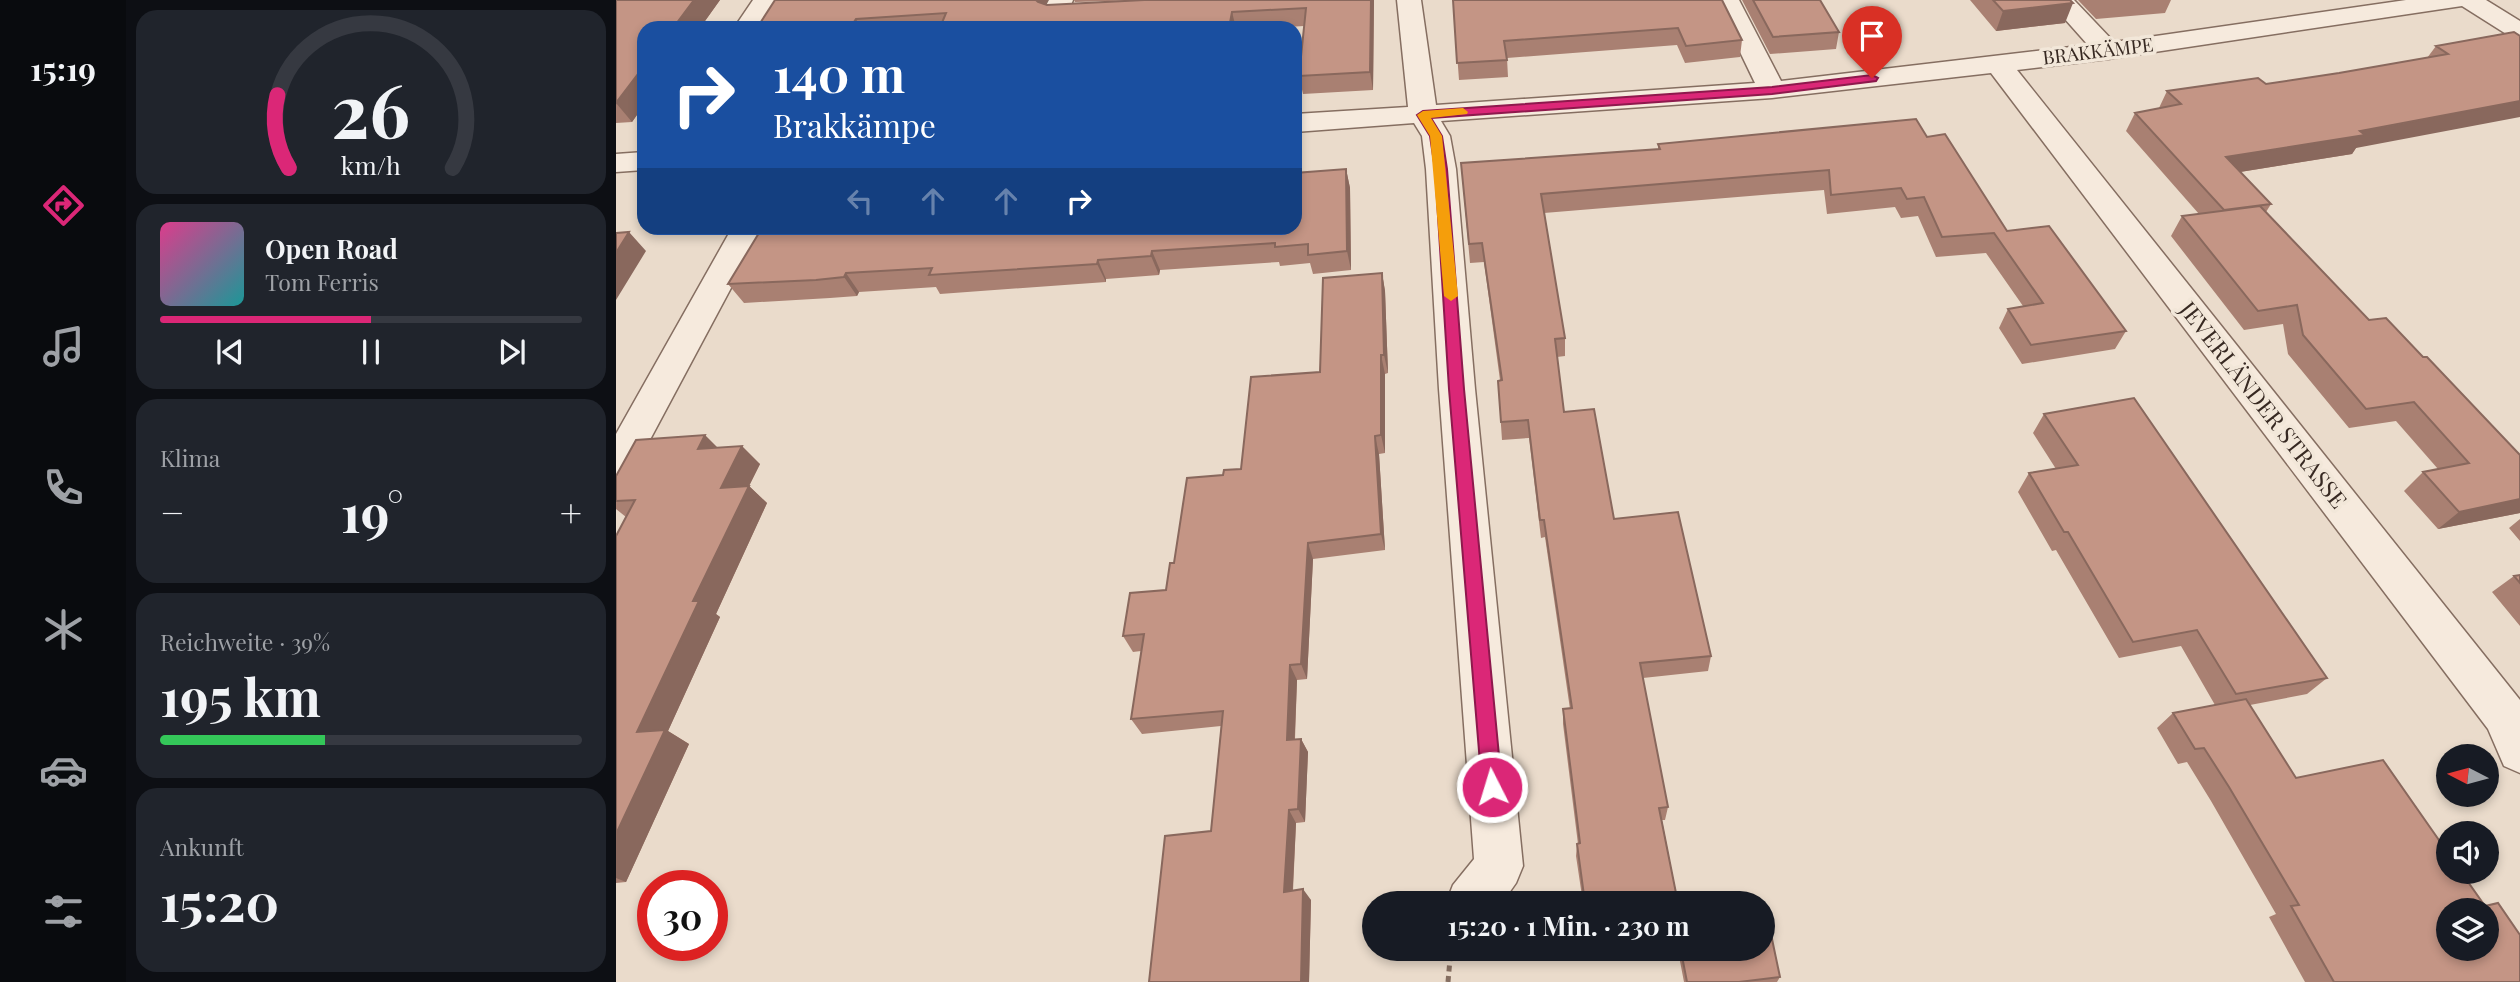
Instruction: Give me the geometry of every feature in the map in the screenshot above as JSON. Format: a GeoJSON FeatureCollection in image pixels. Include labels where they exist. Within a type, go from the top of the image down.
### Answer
{"type":"FeatureCollection","features":[{"type":"Feature","properties":{"kind":"street"},"geometry":{"type":"LineString","coordinates":[[752,21],[765,0]]}},
{"type":"Feature","properties":{"kind":"street"},"geometry":{"type":"LineString","coordinates":[[1060,0],[1055,13],[1102,20],[1148,8],[1150,0]]}},
{"type":"Feature","properties":{"kind":"street"},"geometry":{"type":"LineString","coordinates":[[1409,0],[1423,115],[1436,136],[1441,169],[1457,389],[1499,866],[1480,891]]}},
{"type":"Feature","properties":{"kind":"street"},"geometry":{"type":"LineString","coordinates":[[1727,0],[1772,90]]}},
{"type":"Feature","properties":{"kind":"street"},"geometry":{"type":"LineString","coordinates":[[2060,0],[2108,51]]}},
{"type":"Feature","properties":{"kind":"street","name":"BRAKKÄMPE"},"geometry":{"type":"LineString","coordinates":[[1302,123],[1772,90],[2108,51],[2419,3],[2458,0]]}},
{"type":"Feature","properties":{"kind":"street"},"geometry":{"type":"LineString","coordinates":[[2469,0],[2520,32]]}},
{"type":"Feature","properties":{"kind":"street","name":"JEVERLÄNDER STRASSE"},"geometry":{"type":"LineString","coordinates":[[1998,64],[2504,715],[2520,751]]}},
{"type":"Feature","properties":{"kind":"street"},"geometry":{"type":"LineString","coordinates":[[616,163],[637,162]]}},
{"type":"Feature","properties":{"kind":"street"},"geometry":{"type":"LineString","coordinates":[[616,468],[743,235]]}},
{"type":"Feature","properties":{"kind":"path"},"geometry":{"type":"LineString","coordinates":[[1448,982],[1450,961]]}},
{"type":"Feature","properties":{"kind":"building"},"geometry":{"type":"Polygon","coordinates":[[[616,0],[694,0],[678,21],[637,21],[637,75],[616,103],[616,0]]]}},
{"type":"Feature","properties":{"kind":"building"},"geometry":{"type":"Polygon","coordinates":[[[775,0],[1036,0],[1047,5],[1144,0],[1371,0],[1370,72],[1302,76],[1306,8],[1232,12],[1230,21],[943,21],[946,13],[855,21],[762,21],[775,0]]]}},
{"type":"Feature","properties":{"kind":"building"},"geometry":{"type":"Polygon","coordinates":[[[1453,0],[1722,0],[1742,40],[1686,46],[1678,28],[1504,41],[1507,60],[1457,63],[1453,0]]]}},
{"type":"Feature","properties":{"kind":"building"},"geometry":{"type":"Polygon","coordinates":[[[1753,0],[1820,0],[1839,32],[1773,37],[1753,0]]]}},
{"type":"Feature","properties":{"kind":"building"},"geometry":{"type":"Polygon","coordinates":[[[1993,0],[2070,0],[2073,3],[2003,11],[1993,0]]]}},
{"type":"Feature","properties":{"kind":"building"},"geometry":{"type":"Polygon","coordinates":[[[2514,32],[2520,36],[2520,101],[2360,131],[2365,135],[2226,157],[2271,204],[2224,210],[2135,113],[2181,104],[2167,91],[2258,78],[2266,84],[2339,73],[2448,54],[2436,46],[2514,32]]]}},
{"type":"Feature","properties":{"kind":"building"},"geometry":{"type":"Polygon","coordinates":[[[1916,119],[1927,137],[1945,134],[2007,231],[2049,226],[2126,331],[2031,345],[2008,309],[2043,303],[1994,233],[1942,237],[1924,197],[1907,199],[1901,188],[1831,195],[1829,170],[1541,194],[1565,338],[1555,339],[1564,412],[1594,409],[1614,519],[1678,512],[1711,656],[1640,663],[1668,807],[1659,808],[1676,891],[1583,891],[1563,709],[1572,708],[1544,520],[1540,520],[1528,420],[1501,422],[1498,381],[1502,380],[1482,243],[1469,244],[1461,163],[1660,149],[1658,144],[1916,119]]]}},
{"type":"Feature","properties":{"kind":"building"},"geometry":{"type":"Polygon","coordinates":[[[1346,169],[1347,251],[1308,255],[1308,244],[1275,247],[1275,243],[1152,251],[1151,256],[1098,260],[1097,264],[929,275],[932,268],[846,273],[844,277],[816,280],[728,284],[758,235],[1302,235],[1302,172],[1346,169]]]}},
{"type":"Feature","properties":{"kind":"building"},"geometry":{"type":"Polygon","coordinates":[[[2260,206],[2369,320],[2386,318],[2520,455],[2520,499],[2459,512],[2423,472],[2469,463],[2414,402],[2366,409],[2303,335],[2297,305],[2258,311],[2182,216],[2260,206]]]}},
{"type":"Feature","properties":{"kind":"building"},"geometry":{"type":"Polygon","coordinates":[[[629,232],[616,253],[616,233],[629,232]]]}},
{"type":"Feature","properties":{"kind":"building"},"geometry":{"type":"Polygon","coordinates":[[[1382,273],[1384,355],[1381,355],[1381,435],[1375,436],[1381,534],[1308,543],[1301,664],[1290,665],[1287,740],[1301,739],[1298,809],[1289,810],[1284,892],[1303,889],[1301,982],[1149,982],[1165,836],[1211,831],[1223,711],[1131,719],[1144,634],[1123,636],[1130,593],[1166,590],[1170,563],[1174,563],[1187,478],[1223,475],[1224,470],[1241,469],[1251,377],[1320,372],[1323,278],[1382,273]]]}},
{"type":"Feature","properties":{"kind":"building"},"geometry":{"type":"Polygon","coordinates":[[[2134,398],[2327,678],[2236,694],[2197,630],[2133,642],[2068,532],[2064,532],[2029,473],[2078,465],[2044,414],[2134,398]]]}},
{"type":"Feature","properties":{"kind":"building"},"geometry":{"type":"Polygon","coordinates":[[[705,435],[698,449],[742,446],[721,488],[749,486],[693,601],[699,601],[637,732],[665,730],[616,834],[616,536],[635,500],[616,501],[616,476],[636,440],[705,435]]]}},
{"type":"Feature","properties":{"kind":"building"},"geometry":{"type":"Polygon","coordinates":[[[2246,699],[2296,778],[2383,760],[2436,836],[2436,884],[2469,884],[2479,898],[2436,898],[2436,961],[2499,961],[2499,904],[2520,935],[2520,982],[2334,982],[2291,906],[2299,905],[2229,787],[2204,748],[2195,749],[2173,713],[2246,699]]]}},
{"type":"Feature","properties":{"kind":"building"},"geometry":{"type":"Polygon","coordinates":[[[1775,953],[1780,977],[1739,982],[1687,982],[1683,961],[1775,961],[1775,953]]]}},
{"type":"Feature","properties":{"kind":"slow traffic"},"geometry":{"type":"LineString","coordinates":[[1451,296],[1436,136],[1423,115],[1463,112]]}},
{"type":"Feature","properties":{"kind":"route"},"geometry":{"type":"LineString","coordinates":[[1492,787],[1457,389],[1441,169],[1436,136],[1423,115],[1772,90],[1872,78]]}}]}
